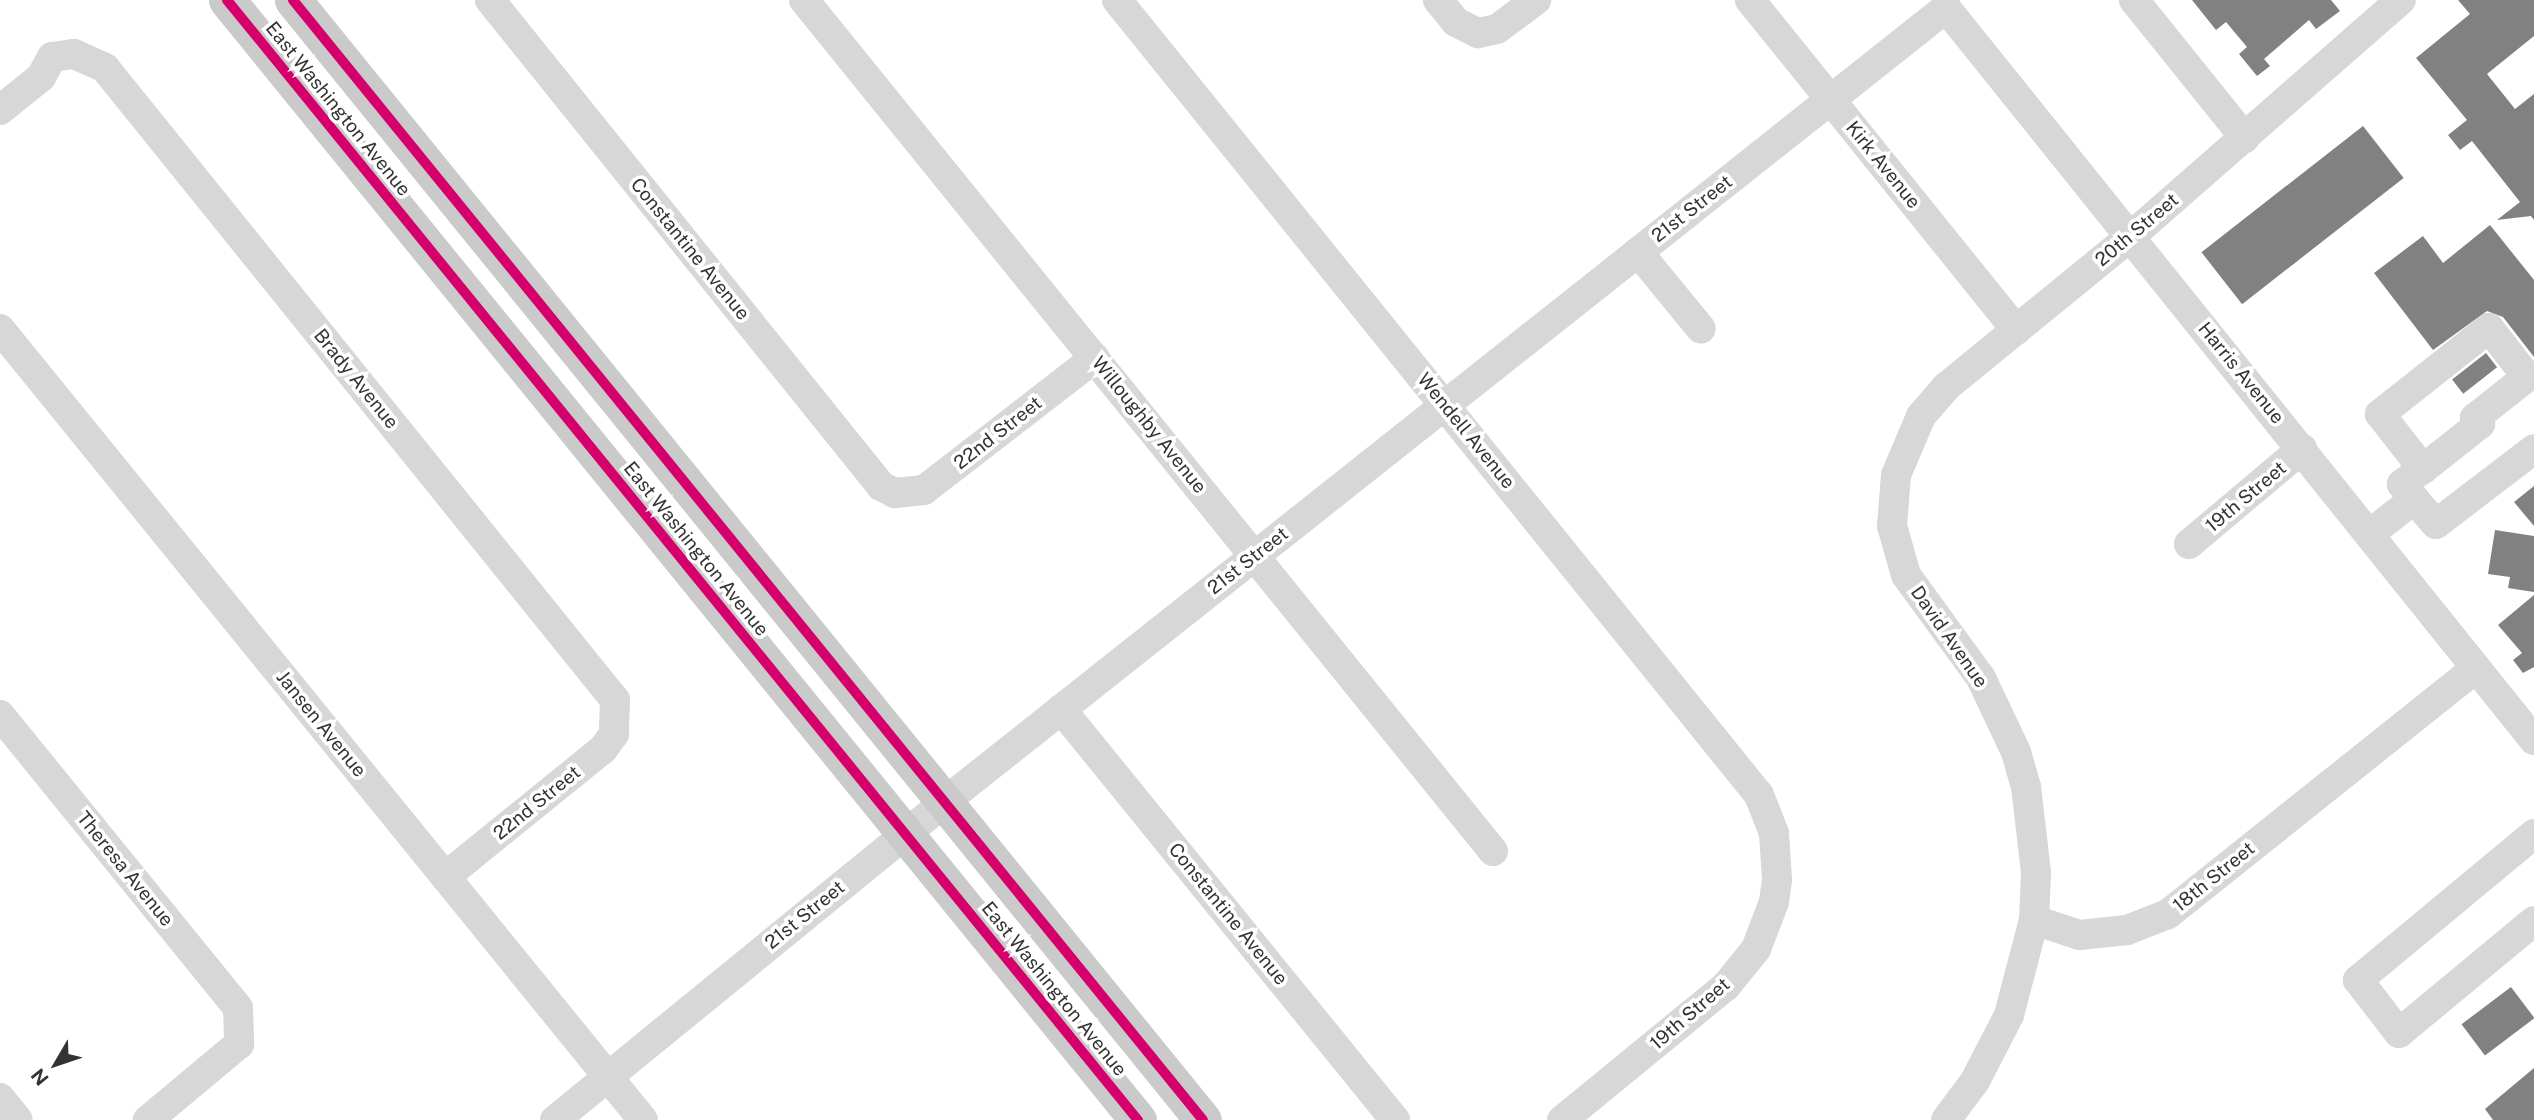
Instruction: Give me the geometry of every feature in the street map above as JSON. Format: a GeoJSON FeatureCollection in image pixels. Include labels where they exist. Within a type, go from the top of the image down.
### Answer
{"type":"FeatureCollection","features":[{"type":"Feature","properties":{"kind":"main road","name":"East Washington Avenue"},"geometry":{"type":"LineString","coordinates":[[227,0],[700,582],[924,818],[1054,968],[1144,1047],[1203,1120]]}},
{"type":"Feature","properties":{"kind":"main road","name":"East Washington Avenue"},"geometry":{"type":"LineString","coordinates":[[293,0],[924,818],[1139,1120]]}},
{"type":"Feature","properties":{"kind":"street","name":"Constantine Avenue"},"geometry":{"type":"LineString","coordinates":[[490,0],[881,486],[895,493]]}},
{"type":"Feature","properties":{"kind":"street","name":"Willoughby Avenue"},"geometry":{"type":"LineString","coordinates":[[804,0],[1493,850]]}},
{"type":"Feature","properties":{"kind":"street","name":"Wendell Avenue"},"geometry":{"type":"LineString","coordinates":[[1117,0],[1759,795],[1774,833],[1777,880]]}},
{"type":"Feature","properties":{"kind":"street"},"geometry":{"type":"LineString","coordinates":[[1438,0],[1456,22],[1478,33],[1497,29],[1536,0]]}},
{"type":"Feature","properties":{"kind":"street","name":"Kirk Avenue"},"geometry":{"type":"LineString","coordinates":[[1750,0],[2016,330]]}},
{"type":"Feature","properties":{"kind":"street"},"geometry":{"type":"LineString","coordinates":[[2134,0],[2245,138]]}},
{"type":"Feature","properties":{"kind":"street","name":"20th Street"},"geometry":{"type":"LineString","coordinates":[[1896,475],[1921,416],[1946,387],[2130,237],[2401,0]]}},
{"type":"Feature","properties":{"kind":"street","name":"21st Street"},"geometry":{"type":"LineString","coordinates":[[555,1120],[924,818],[1946,8]]}},
{"type":"Feature","properties":{"kind":"street","name":"Harris Avenue"},"geometry":{"type":"LineString","coordinates":[[1946,8],[2371,533],[2534,740]]}},
{"type":"Feature","properties":{"kind":"street","name":"Brady Avenue"},"geometry":{"type":"LineString","coordinates":[[0,110],[41,77],[52,57],[74,54],[105,68],[615,700],[616,720]]}},
{"type":"Feature","properties":{"kind":"street"},"geometry":{"type":"LineString","coordinates":[[1638,252],[1701,329]]}},
{"type":"Feature","properties":{"kind":"street"},"geometry":{"type":"LineString","coordinates":[[2423,469],[2380,414],[2490,328],[2527,377],[2475,418],[2480,424],[2423,469],[2402,485],[2436,524],[2534,449]]}},
{"type":"Feature","properties":{"kind":"street","name":"Jansen Avenue"},"geometry":{"type":"LineString","coordinates":[[0,329],[643,1120]]}},
{"type":"Feature","properties":{"kind":"street","name":"22nd Street"},"geometry":{"type":"LineString","coordinates":[[895,493],[925,490],[1095,358]]}},
{"type":"Feature","properties":{"kind":"street","name":"19th Street"},"geometry":{"type":"LineString","coordinates":[[2189,544],[2302,449]]}},
{"type":"Feature","properties":{"kind":"street","name":"David Avenue"},"geometry":{"type":"LineString","coordinates":[[1896,475],[1892,526],[1906,575],[1981,678],[2016,751],[2026,787],[2036,873],[2034,920]]}},
{"type":"Feature","properties":{"kind":"street"},"geometry":{"type":"LineString","coordinates":[[2371,533],[2414,499]]}},
{"type":"Feature","properties":{"kind":"street","name":"18th Street"},"geometry":{"type":"LineString","coordinates":[[2034,920],[2080,935],[2127,930],[2168,914],[2476,668]]}},
{"type":"Feature","properties":{"kind":"street","name":"Constantine Avenue"},"geometry":{"type":"LineString","coordinates":[[1061,709],[1395,1120]]}},
{"type":"Feature","properties":{"kind":"street","name":"Theresa Avenue"},"geometry":{"type":"LineString","coordinates":[[0,715],[238,1008],[241,1027],[239,1044],[148,1120]]}},
{"type":"Feature","properties":{"kind":"street","name":"22nd Street"},"geometry":{"type":"LineString","coordinates":[[445,877],[603,749],[616,720]]}},
{"type":"Feature","properties":{"kind":"street"},"geometry":{"type":"LineString","coordinates":[[2534,834],[2358,980],[2399,1033],[2534,921]]}},
{"type":"Feature","properties":{"kind":"street","name":"19th Street"},"geometry":{"type":"LineString","coordinates":[[1562,1120],[1726,986],[1756,949],[1774,902],[1777,880]]}},
{"type":"Feature","properties":{"kind":"street"},"geometry":{"type":"LineString","coordinates":[[1946,1120],[1975,1081],[2008,1015],[2034,920]]}},
{"type":"Feature","properties":{"kind":"street"},"geometry":{"type":"LineString","coordinates":[[0,1098],[18,1120]]}},
{"type":"Feature","properties":{"kind":"building"},"geometry":{"type":"Polygon","coordinates":[[[2192,0],[2331,0],[2340,11],[2316,29],[2309,20],[2264,59],[2270,66],[2257,76],[2239,54],[2247,47],[2226,22],[2216,30],[2192,0]]]}},
{"type":"Feature","properties":{"kind":"building"},"geometry":{"type":"Polygon","coordinates":[[[2458,0],[2534,0],[2534,36],[2487,74],[2515,109],[2534,94],[2534,220],[2531,216],[2497,220],[2520,202],[2472,141],[2460,150],[2448,135],[2467,120],[2416,58],[2470,14],[2458,0]]]}},
{"type":"Feature","properties":{"kind":"building"},"geometry":{"type":"Polygon","coordinates":[[[2363,126],[2404,178],[2242,304],[2201,252],[2363,126]]]}},
{"type":"Feature","properties":{"kind":"building"},"geometry":{"type":"Polygon","coordinates":[[[2490,225],[2534,280],[2534,357],[2503,317],[2487,311],[2433,350],[2374,273],[2423,236],[2443,263],[2490,225]]]}},
{"type":"Feature","properties":{"kind":"building"},"geometry":{"type":"Polygon","coordinates":[[[2486,353],[2497,367],[2463,394],[2452,379],[2486,353]]]}},
{"type":"Feature","properties":{"kind":"building"},"geometry":{"type":"Polygon","coordinates":[[[2534,486],[2534,526],[2514,502],[2534,486]]]}},
{"type":"Feature","properties":{"kind":"building"},"geometry":{"type":"Polygon","coordinates":[[[2495,530],[2534,536],[2534,592],[2508,588],[2510,577],[2488,574],[2495,530]]]}},
{"type":"Feature","properties":{"kind":"building"},"geometry":{"type":"Polygon","coordinates":[[[2534,595],[2534,667],[2523,673],[2513,660],[2522,653],[2498,625],[2534,595]]]}},
{"type":"Feature","properties":{"kind":"building"},"geometry":{"type":"Polygon","coordinates":[[[2511,987],[2534,1019],[2485,1055],[2461,1024],[2511,987]]]}},
{"type":"Feature","properties":{"kind":"building"},"geometry":{"type":"Polygon","coordinates":[[[2534,1068],[2534,1120],[2493,1120],[2485,1109],[2534,1068]]]}},
{"type":"Feature","properties":{"kind":"cycle path"},"geometry":{"type":"LineString","coordinates":[[227,0],[1138,1120]]}},
{"type":"Feature","properties":{"kind":"cycle path"},"geometry":{"type":"LineString","coordinates":[[293,0],[1203,1120]]}}]}
